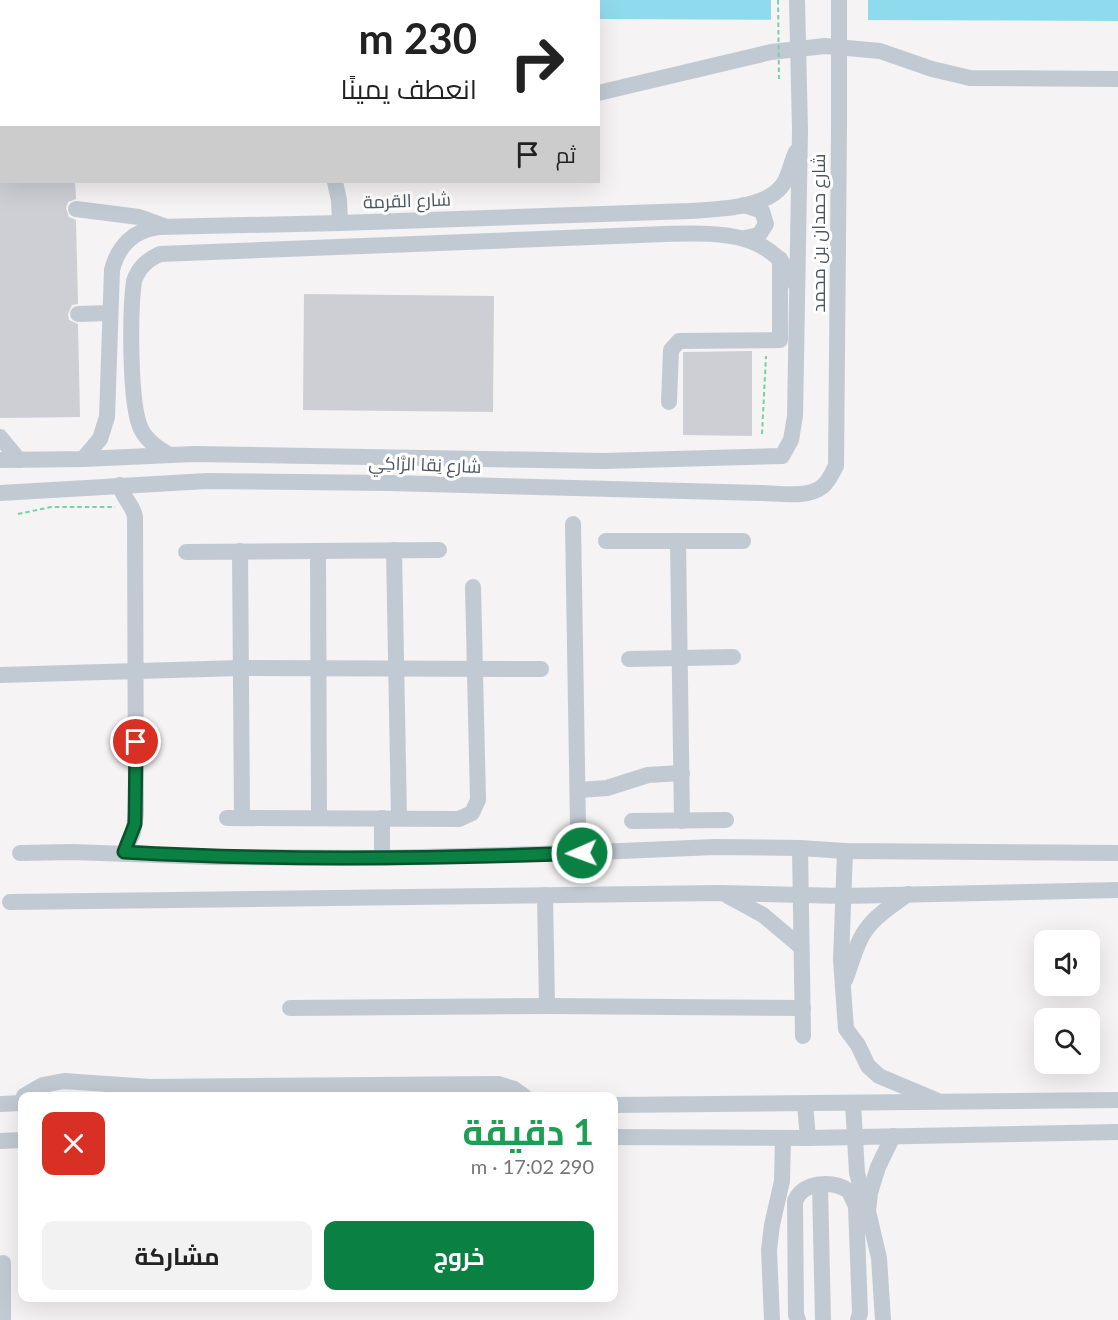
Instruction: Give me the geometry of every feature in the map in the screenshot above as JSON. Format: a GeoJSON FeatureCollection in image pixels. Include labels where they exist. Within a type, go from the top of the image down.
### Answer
{"type":"FeatureCollection","features":[{"type":"Feature","properties":{"kind":"street","name":"شارع حمدان بن محمد"},"geometry":{"type":"LineString","coordinates":[[782,456],[791,440],[795,416],[800,137],[797,0]]}},
{"type":"Feature","properties":{"kind":"street","name":"شارع حمدان بن محمد"},"geometry":{"type":"LineString","coordinates":[[836,466],[839,0]]}},
{"type":"Feature","properties":{"kind":"street"},"geometry":{"type":"LineString","coordinates":[[600,93],[771,52],[825,46],[880,51],[932,69],[970,78],[1118,80]]}},
{"type":"Feature","properties":{"kind":"street","name":"شارع القرمة"},"geometry":{"type":"LineString","coordinates":[[83,459],[96,445],[105,428],[111,270],[118,252],[136,234],[151,228],[167,227],[689,211],[744,205],[763,200],[784,183],[800,137]]}},
{"type":"Feature","properties":{"kind":"street"},"geometry":{"type":"LineString","coordinates":[[335,183],[340,223]]}},
{"type":"Feature","properties":{"kind":"street"},"geometry":{"type":"LineString","coordinates":[[744,205],[762,211],[765,214],[766,224],[759,235],[745,238]]}},
{"type":"Feature","properties":{"kind":"street"},"geometry":{"type":"LineString","coordinates":[[76,210],[139,217],[167,227]]}},
{"type":"Feature","properties":{"kind":"street"},"geometry":{"type":"LineString","coordinates":[[168,454],[150,442],[140,428],[132,365],[136,273],[146,261],[160,254],[706,234],[745,238],[768,248],[792,276],[796,287]]}},
{"type":"Feature","properties":{"kind":"street"},"geometry":{"type":"LineString","coordinates":[[669,402],[671,350],[679,341],[773,340],[780,260]]}},
{"type":"Feature","properties":{"kind":"street"},"geometry":{"type":"LineString","coordinates":[[78,315],[109,313]]}},
{"type":"Feature","properties":{"kind":"street"},"geometry":{"type":"LineString","coordinates":[[108,379],[114,385],[123,385],[129,380],[132,365]]}},
{"type":"Feature","properties":{"kind":"street"},"geometry":{"type":"LineString","coordinates":[[0,437],[19,460]]}},
{"type":"Feature","properties":{"kind":"street","name":"شارع نِقا الرَّاكِي"},"geometry":{"type":"LineString","coordinates":[[0,460],[83,459],[168,454],[603,461],[782,456]]}},
{"type":"Feature","properties":{"kind":"street","name":"شارع نِقا الرَّاكِي"},"geometry":{"type":"LineString","coordinates":[[0,494],[207,481],[803,493],[822,488],[830,479],[836,466]]}},
{"type":"Feature","properties":{"kind":"street"},"geometry":{"type":"LineString","coordinates":[[120,485],[135,517],[136,814],[133,834],[124,852]]}},
{"type":"Feature","properties":{"kind":"street"},"geometry":{"type":"LineString","coordinates":[[573,524],[579,790],[578,826],[573,840],[578,853]]}},
{"type":"Feature","properties":{"kind":"street"},"geometry":{"type":"LineString","coordinates":[[606,541],[743,542]]}},
{"type":"Feature","properties":{"kind":"street"},"geometry":{"type":"LineString","coordinates":[[678,541],[682,820]]}},
{"type":"Feature","properties":{"kind":"street"},"geometry":{"type":"LineString","coordinates":[[382,858],[390,818],[396,668],[394,550]]}},
{"type":"Feature","properties":{"kind":"street"},"geometry":{"type":"LineString","coordinates":[[186,552],[439,550]]}},
{"type":"Feature","properties":{"kind":"street"},"geometry":{"type":"LineString","coordinates":[[240,551],[241,668],[235,818],[459,819],[469,816],[478,800],[473,587]]}},
{"type":"Feature","properties":{"kind":"street"},"geometry":{"type":"LineString","coordinates":[[318,551],[319,818]]}},
{"type":"Feature","properties":{"kind":"street"},"geometry":{"type":"LineString","coordinates":[[629,660],[733,657]]}},
{"type":"Feature","properties":{"kind":"street"},"geometry":{"type":"LineString","coordinates":[[0,675],[241,668],[541,669]]}},
{"type":"Feature","properties":{"kind":"street"},"geometry":{"type":"LineString","coordinates":[[579,790],[607,788],[648,775],[682,773]]}},
{"type":"Feature","properties":{"kind":"street"},"geometry":{"type":"LineString","coordinates":[[632,821],[726,820]]}},
{"type":"Feature","properties":{"kind":"street"},"geometry":{"type":"LineString","coordinates":[[20,853],[124,852],[212,857],[382,858],[715,847],[845,851],[1118,853]]}},
{"type":"Feature","properties":{"kind":"street"},"geometry":{"type":"LineString","coordinates":[[800,848],[803,1036]]}},
{"type":"Feature","properties":{"kind":"street"},"geometry":{"type":"LineString","coordinates":[[845,851],[843,987],[846,1029],[858,1045],[868,1066],[879,1076],[940,1102]]}},
{"type":"Feature","properties":{"kind":"street"},"geometry":{"type":"LineString","coordinates":[[10,902],[719,893],[843,896],[1118,890]]}},
{"type":"Feature","properties":{"kind":"street"},"geometry":{"type":"LineString","coordinates":[[719,893],[764,915],[801,947]]}},
{"type":"Feature","properties":{"kind":"street"},"geometry":{"type":"LineString","coordinates":[[843,987],[867,928],[876,918],[908,894]]}},
{"type":"Feature","properties":{"kind":"street"},"geometry":{"type":"LineString","coordinates":[[545,895],[547,1006]]}},
{"type":"Feature","properties":{"kind":"street"},"geometry":{"type":"LineString","coordinates":[[290,1008],[547,1006],[802,1008]]}},
{"type":"Feature","properties":{"kind":"street"},"geometry":{"type":"LineString","coordinates":[[33,1092],[43,1085],[64,1082],[150,1087],[498,1084],[518,1092]]}},
{"type":"Feature","properties":{"kind":"street"},"geometry":{"type":"LineString","coordinates":[[618,1105],[1118,1100]]}},
{"type":"Feature","properties":{"kind":"street"},"geometry":{"type":"LineString","coordinates":[[0,1104],[18,1101]]}},
{"type":"Feature","properties":{"kind":"street"},"geometry":{"type":"LineString","coordinates":[[853,1103],[860,1186],[874,1236],[882,1280],[883,1320]]}},
{"type":"Feature","properties":{"kind":"street"},"geometry":{"type":"LineString","coordinates":[[806,1104],[808,1137]]}},
{"type":"Feature","properties":{"kind":"street"},"geometry":{"type":"LineString","coordinates":[[618,1137],[783,1138],[1118,1132]]}},
{"type":"Feature","properties":{"kind":"street"},"geometry":{"type":"LineString","coordinates":[[868,1211],[870,1193],[878,1167],[893,1136]]}},
{"type":"Feature","properties":{"kind":"street"},"geometry":{"type":"LineString","coordinates":[[772,1320],[769,1250],[774,1213],[782,1181],[783,1138]]}},
{"type":"Feature","properties":{"kind":"street"},"geometry":{"type":"LineString","coordinates":[[0,1141],[18,1140]]}},
{"type":"Feature","properties":{"kind":"street"},"geometry":{"type":"LineString","coordinates":[[820,1185],[823,1320]]}},
{"type":"Feature","properties":{"kind":"street"},"geometry":{"type":"LineString","coordinates":[[798,1320],[796,1315],[795,1206],[797,1196],[805,1188],[820,1185],[838,1185],[852,1195],[856,1206],[860,1313],[858,1320]]}},
{"type":"Feature","properties":{"kind":"street"},"geometry":{"type":"LineString","coordinates":[[774,1213],[795,1226]]}},
{"type":"Feature","properties":{"kind":"street"},"geometry":{"type":"LineString","coordinates":[[858,1251],[874,1236]]}},
{"type":"Feature","properties":{"kind":"street"},"geometry":{"type":"LineString","coordinates":[[3,1263],[3,1320]]}},
{"type":"Feature","properties":{"kind":"path"},"geometry":{"type":"LineString","coordinates":[[778,0],[779,79]]}},
{"type":"Feature","properties":{"kind":"path"},"geometry":{"type":"LineString","coordinates":[[762,434],[773,340]]}},
{"type":"Feature","properties":{"kind":"path"},"geometry":{"type":"LineString","coordinates":[[18,514],[51,507],[132,507]]}},
{"type":"Feature","properties":{"kind":"water"},"geometry":{"type":"Polygon","coordinates":[[[600,0],[1118,0],[1118,21],[600,19],[600,0]]]}},
{"type":"Feature","properties":{"kind":"pier"},"geometry":{"type":"Polygon","coordinates":[[[771,0],[868,0],[868,24],[771,24],[771,0]]]}},
{"type":"Feature","properties":{"kind":"building"},"geometry":{"type":"Polygon","coordinates":[[[0,183],[75,183],[76,199],[68,202],[66,208],[69,217],[76,220],[78,304],[72,305],[68,314],[69,320],[78,324],[80,417],[0,418],[0,183]]]}},
{"type":"Feature","properties":{"kind":"building"},"geometry":{"type":"Polygon","coordinates":[[[304,294],[494,296],[493,412],[303,410],[304,294]]]}},
{"type":"Feature","properties":{"kind":"building"},"geometry":{"type":"Polygon","coordinates":[[[752,351],[752,436],[683,435],[683,352],[752,351]]]}},
{"type":"Feature","properties":{"kind":"route"},"geometry":{"type":"LineString","coordinates":[[136,742],[135,824],[124,852],[212,857],[382,858],[582,853]]}}]}
